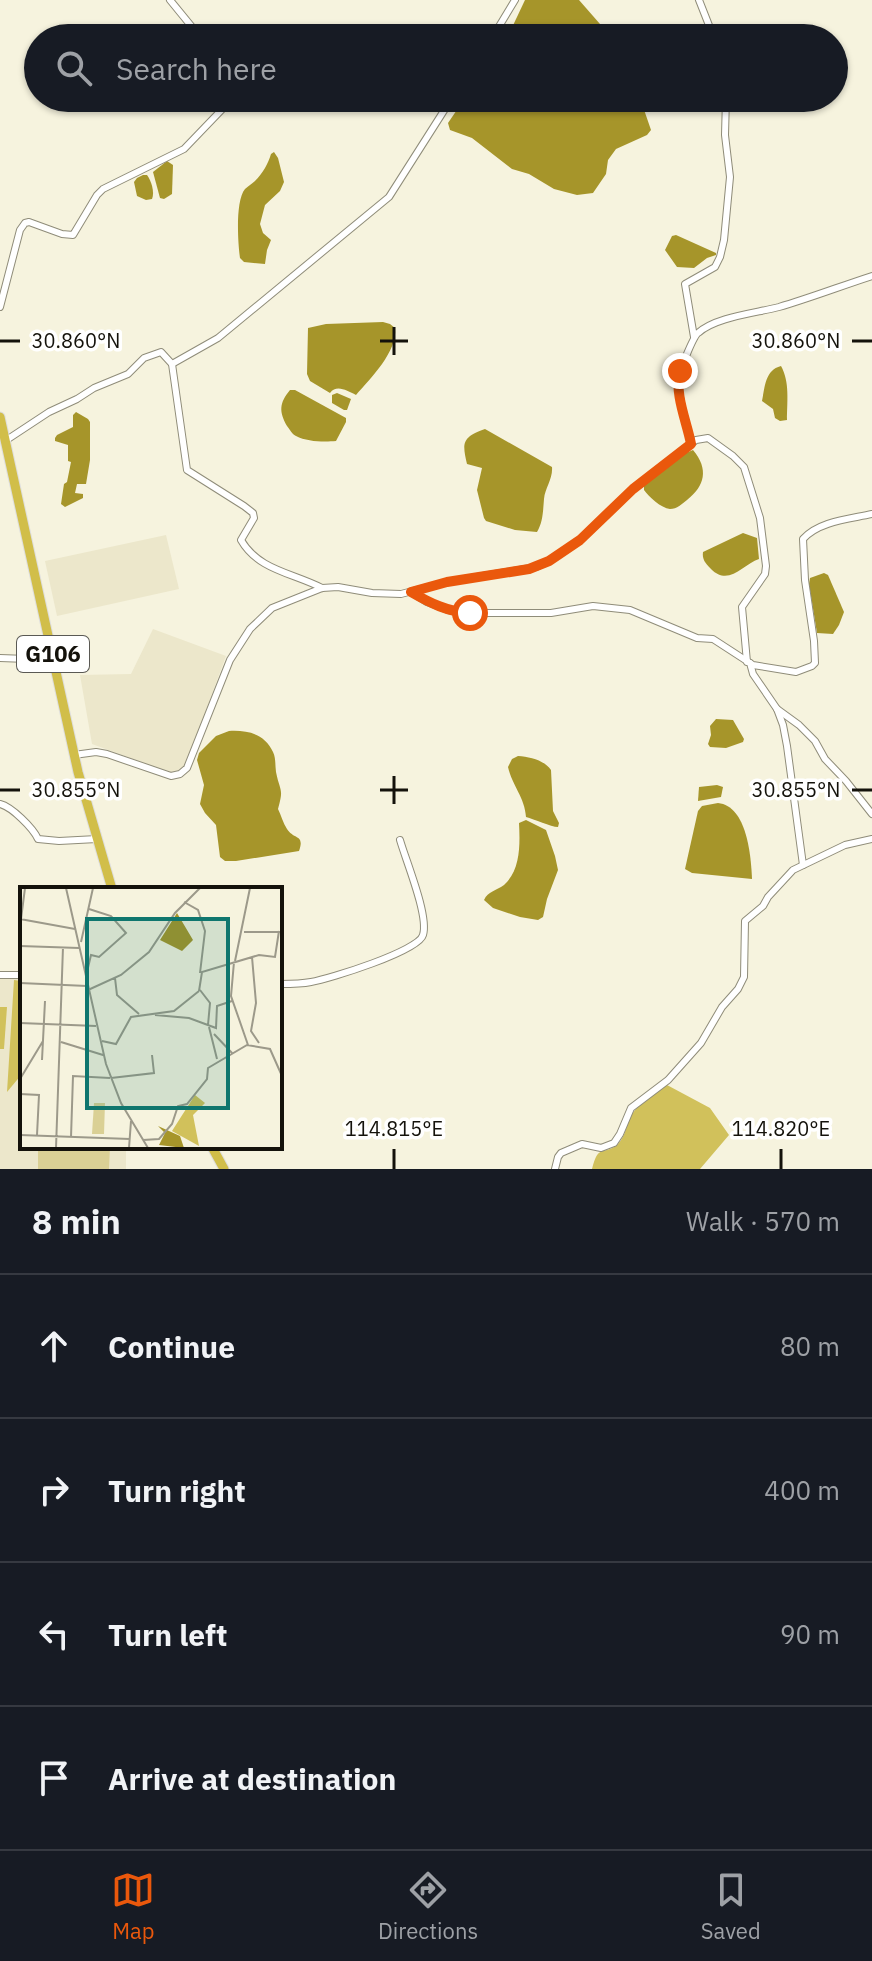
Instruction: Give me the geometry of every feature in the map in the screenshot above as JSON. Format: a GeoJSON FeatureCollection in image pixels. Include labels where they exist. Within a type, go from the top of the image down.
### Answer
{"type":"FeatureCollection","features":[{"type":"Feature","properties":{"kind":"highway","name":"G106"},"geometry":{"type":"LineString","coordinates":[[0,417],[74,755],[111,887]]}},
{"type":"Feature","properties":{"kind":"highway"},"geometry":{"type":"LineString","coordinates":[[213,1149],[224,1169]]}},
{"type":"Feature","properties":{"kind":"street"},"geometry":{"type":"LineString","coordinates":[[170,0],[190,24]]}},
{"type":"Feature","properties":{"kind":"street"},"geometry":{"type":"LineString","coordinates":[[502,24],[515,0]]}},
{"type":"Feature","properties":{"kind":"street"},"geometry":{"type":"LineString","coordinates":[[699,0],[708,24]]}},
{"type":"Feature","properties":{"kind":"street"},"geometry":{"type":"LineString","coordinates":[[0,307],[20,230],[25,223],[73,235],[103,189],[184,149],[220,112]]}},
{"type":"Feature","properties":{"kind":"street"},"geometry":{"type":"LineString","coordinates":[[172,364],[218,338],[389,197],[443,112]]}},
{"type":"Feature","properties":{"kind":"street"},"geometry":{"type":"LineString","coordinates":[[691,444],[678,379],[694,337],[685,284],[715,267],[720,257],[730,177],[726,112]]}},
{"type":"Feature","properties":{"kind":"street"},"geometry":{"type":"LineString","coordinates":[[694,337],[707,327],[736,317],[778,307],[872,276]]}},
{"type":"Feature","properties":{"kind":"street"},"geometry":{"type":"LineString","coordinates":[[5,441],[49,412],[128,374],[144,358],[161,352],[172,364],[187,470],[253,513],[254,518],[241,540],[247,549],[274,569],[322,588]]}},
{"type":"Feature","properties":{"kind":"street"},"geometry":{"type":"LineString","coordinates":[[74,755],[102,753],[167,776],[182,773],[187,768],[230,660],[243,639],[272,608],[322,588],[338,587],[380,594],[411,592],[447,582],[529,569],[549,561],[580,540],[633,489],[691,444],[708,438],[742,463],[760,518],[765,574],[742,607],[748,662],[753,674],[777,709],[815,741],[825,759],[872,814]]}},
{"type":"Feature","properties":{"kind":"street"},"geometry":{"type":"LineString","coordinates":[[411,592],[427,602],[463,613],[551,613],[593,606],[633,610],[697,638],[713,639],[748,662],[796,672],[814,665],[803,539],[818,528],[872,514]]}},
{"type":"Feature","properties":{"kind":"street"},"geometry":{"type":"LineString","coordinates":[[0,658],[54,660]]}},
{"type":"Feature","properties":{"kind":"street"},"geometry":{"type":"LineString","coordinates":[[777,709],[787,746],[803,865]]}},
{"type":"Feature","properties":{"kind":"street"},"geometry":{"type":"LineString","coordinates":[[0,804],[7,806],[36,832],[38,839],[97,839]]}},
{"type":"Feature","properties":{"kind":"street"},"geometry":{"type":"LineString","coordinates":[[555,1169],[561,1153],[582,1144],[601,1148],[614,1143],[631,1108],[668,1080],[701,1043],[744,977],[745,921],[763,906],[793,870],[845,845],[872,839]]}},
{"type":"Feature","properties":{"kind":"street"},"geometry":{"type":"LineString","coordinates":[[282,984],[322,980],[400,953],[421,940],[423,913],[400,840]]}},
{"type":"Feature","properties":{"kind":"shaded area"},"geometry":{"type":"Polygon","coordinates":[[[525,0],[579,0],[600,24],[514,24],[525,0]]]}},
{"type":"Feature","properties":{"kind":"shaded area"},"geometry":{"type":"Polygon","coordinates":[[[455,112],[645,112],[651,130],[647,135],[616,149],[608,160],[606,174],[593,193],[577,195],[554,189],[529,174],[512,169],[472,138],[450,130],[448,123],[455,112]]]}},
{"type":"Feature","properties":{"kind":"shaded area"},"geometry":{"type":"Polygon","coordinates":[[[274,152],[284,182],[280,191],[265,205],[260,224],[263,233],[271,240],[265,264],[244,262],[240,258],[238,233],[242,195],[260,175],[274,152]]]}},
{"type":"Feature","properties":{"kind":"shaded area"},"geometry":{"type":"Polygon","coordinates":[[[167,161],[173,165],[172,194],[164,199],[160,198],[153,172],[167,161]]]}},
{"type":"Feature","properties":{"kind":"shaded area"},"geometry":{"type":"Polygon","coordinates":[[[147,175],[151,183],[152,199],[137,196],[134,182],[147,175]]]}},
{"type":"Feature","properties":{"kind":"shaded area"},"geometry":{"type":"Polygon","coordinates":[[[676,235],[716,255],[694,268],[677,267],[665,250],[672,236],[676,235]]]}},
{"type":"Feature","properties":{"kind":"shaded area"},"geometry":{"type":"Polygon","coordinates":[[[383,322],[395,328],[392,346],[382,364],[356,395],[339,389],[330,393],[310,381],[307,374],[308,328],[326,324],[383,322]]]}},
{"type":"Feature","properties":{"kind":"shaded area"},"geometry":{"type":"Polygon","coordinates":[[[781,366],[786,379],[787,420],[780,421],[775,418],[773,409],[762,401],[769,375],[781,366]]]}},
{"type":"Feature","properties":{"kind":"shaded area"},"geometry":{"type":"Polygon","coordinates":[[[290,390],[346,418],[336,441],[300,438],[292,433],[282,412],[282,403],[290,390]]]}},
{"type":"Feature","properties":{"kind":"shaded area"},"geometry":{"type":"Polygon","coordinates":[[[337,393],[351,399],[347,410],[332,403],[332,395],[337,393]]]}},
{"type":"Feature","properties":{"kind":"shaded area"},"geometry":{"type":"Polygon","coordinates":[[[76,412],[90,422],[90,460],[86,484],[77,484],[75,493],[83,494],[83,498],[65,507],[61,504],[71,462],[68,461],[68,445],[55,441],[55,438],[73,427],[76,412]]]}},
{"type":"Feature","properties":{"kind":"shaded area"},"geometry":{"type":"Polygon","coordinates":[[[485,429],[552,467],[537,532],[515,530],[484,518],[477,490],[482,468],[467,464],[464,446],[468,438],[485,429]]]}},
{"type":"Feature","properties":{"kind":"shaded area"},"geometry":{"type":"Polygon","coordinates":[[[693,450],[703,470],[698,489],[679,506],[670,509],[663,507],[646,493],[644,485],[693,450]]]}},
{"type":"Feature","properties":{"kind":"shaded area"},"geometry":{"type":"Polygon","coordinates":[[[743,533],[757,538],[759,559],[730,575],[724,576],[711,569],[703,552],[743,533]]]}},
{"type":"Feature","properties":{"kind":"shaded area"},"geometry":{"type":"Polygon","coordinates":[[[166,535],[179,589],[57,616],[45,561],[166,535]]]}},
{"type":"Feature","properties":{"kind":"shaded area"},"geometry":{"type":"Polygon","coordinates":[[[824,573],[828,575],[844,612],[833,634],[817,633],[809,584],[810,578],[824,573]]]}},
{"type":"Feature","properties":{"kind":"shaded area"},"geometry":{"type":"Polygon","coordinates":[[[153,629],[226,656],[184,770],[174,774],[92,744],[80,675],[131,674],[153,629]]]}},
{"type":"Feature","properties":{"kind":"shaded area"},"geometry":{"type":"Polygon","coordinates":[[[716,719],[733,720],[743,742],[726,748],[710,747],[710,726],[716,719]]]}},
{"type":"Feature","properties":{"kind":"shaded area"},"geometry":{"type":"Polygon","coordinates":[[[229,731],[255,734],[270,746],[281,790],[278,809],[287,829],[300,839],[299,851],[236,861],[225,861],[220,857],[216,825],[200,804],[204,785],[197,760],[199,753],[216,736],[229,731]]]}},
{"type":"Feature","properties":{"kind":"shaded area"},"geometry":{"type":"Polygon","coordinates":[[[518,756],[536,760],[551,770],[553,811],[558,827],[526,817],[508,767],[512,759],[518,756]]]}},
{"type":"Feature","properties":{"kind":"shaded area"},"geometry":{"type":"Polygon","coordinates":[[[699,787],[723,787],[721,797],[698,801],[699,787]]]}},
{"type":"Feature","properties":{"kind":"shaded area"},"geometry":{"type":"Polygon","coordinates":[[[718,803],[728,806],[741,822],[746,834],[752,879],[692,873],[685,869],[698,811],[702,806],[718,803]]]}},
{"type":"Feature","properties":{"kind":"shaded area"},"geometry":{"type":"Polygon","coordinates":[[[526,820],[546,830],[558,870],[543,917],[538,920],[493,908],[484,900],[504,885],[514,872],[519,847],[519,823],[526,820]]]}},
{"type":"Feature","properties":{"kind":"shaded area"},"geometry":{"type":"Polygon","coordinates":[[[0,978],[20,978],[20,1149],[126,1149],[126,1169],[0,1169],[0,978]]]}},
{"type":"Feature","properties":{"kind":"shaded area"},"geometry":{"type":"Polygon","coordinates":[[[14,980],[20,981],[20,1076],[7,1092],[14,980]]]}},
{"type":"Feature","properties":{"kind":"shaded area"},"geometry":{"type":"Polygon","coordinates":[[[0,1007],[7,1007],[4,1049],[0,1049],[0,1007]]]}},
{"type":"Feature","properties":{"kind":"shaded area"},"geometry":{"type":"Polygon","coordinates":[[[667,1085],[710,1108],[729,1135],[700,1169],[592,1169],[599,1153],[621,1141],[635,1110],[667,1085]]]}},
{"type":"Feature","properties":{"kind":"shaded area"},"geometry":{"type":"Polygon","coordinates":[[[38,1149],[110,1149],[109,1169],[38,1169],[38,1149]]]}},
{"type":"Feature","properties":{"kind":"route"},"geometry":{"type":"LineString","coordinates":[[470,613],[448,610],[411,592],[447,582],[529,569],[549,561],[580,540],[633,489],[691,444],[678,381],[680,371]]}}]}
